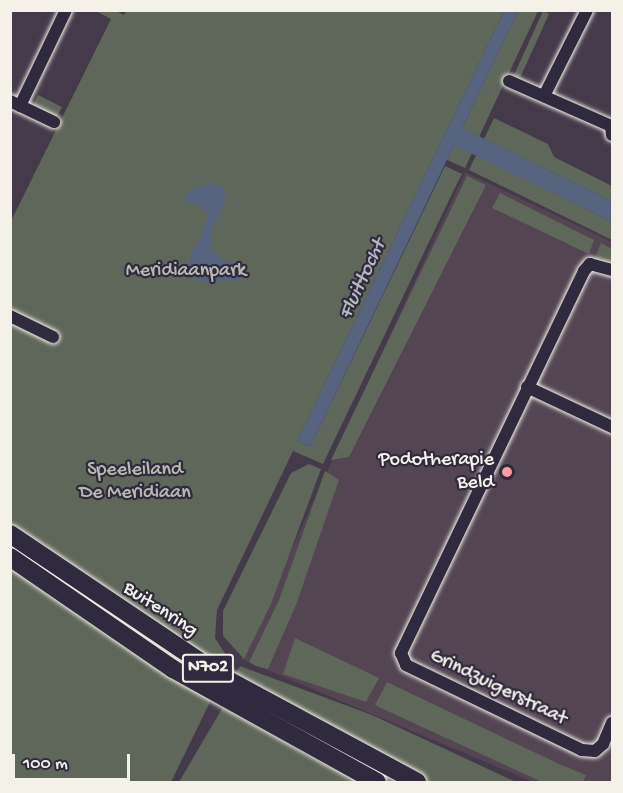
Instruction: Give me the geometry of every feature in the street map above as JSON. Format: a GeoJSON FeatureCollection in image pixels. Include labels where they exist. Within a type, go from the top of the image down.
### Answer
{"type":"FeatureCollection","features":[{"type":"Feature","properties":{"kind":"highway","name":"Buitenring"},"geometry":{"type":"LineString","coordinates":[[10,534],[226,680],[417,783]]}},
{"type":"Feature","properties":{"kind":"highway","name":"Buitenring"},"geometry":{"type":"LineString","coordinates":[[10,557],[173,669],[377,783]]}},
{"type":"Feature","properties":{"kind":"street"},"geometry":{"type":"LineString","coordinates":[[54,122],[15,103],[66,10]]}},
{"type":"Feature","properties":{"kind":"street"},"geometry":{"type":"LineString","coordinates":[[545,94],[587,10]]}},
{"type":"Feature","properties":{"kind":"street"},"geometry":{"type":"LineString","coordinates":[[508,81],[537,96],[545,94],[612,128]]}},
{"type":"Feature","properties":{"kind":"street"},"geometry":{"type":"LineString","coordinates":[[612,270],[590,264],[584,271],[527,387],[612,428]]}},
{"type":"Feature","properties":{"kind":"street"},"geometry":{"type":"LineString","coordinates":[[10,316],[53,337]]}},
{"type":"Feature","properties":{"kind":"street","name":"Grindzuigerstraat"},"geometry":{"type":"LineString","coordinates":[[527,387],[401,659],[406,665],[582,750],[595,750],[603,744],[612,723]]}},
{"type":"Feature","properties":{"kind":"shaded area"},"geometry":{"type":"Polygon","coordinates":[[[465,172],[612,242],[612,782],[533,782],[241,659],[465,172]]]}},
{"type":"Feature","properties":{"kind":"green space","name":"Meridiaanpark"},"geometry":{"type":"Polygon","coordinates":[[[127,10],[504,11],[297,441],[310,447],[445,166],[462,174],[323,464],[293,451],[217,610],[215,638],[230,661],[227,674],[11,526],[10,223],[111,19],[96,11],[116,11],[124,15],[127,10]]]}},
{"type":"Feature","properties":{"kind":"green space"},"geometry":{"type":"Polygon","coordinates":[[[518,11],[538,11],[479,137],[462,128],[518,11]]]}},
{"type":"Feature","properties":{"kind":"green space"},"geometry":{"type":"Polygon","coordinates":[[[543,11],[549,14],[520,78],[514,75],[543,11]]]}},
{"type":"Feature","properties":{"kind":"green space"},"geometry":{"type":"Polygon","coordinates":[[[38,95],[62,107],[56,118],[32,107],[38,95]]]}},
{"type":"Feature","properties":{"kind":"green space"},"geometry":{"type":"Polygon","coordinates":[[[494,118],[548,144],[554,157],[612,186],[612,201],[484,139],[494,118]]]}},
{"type":"Feature","properties":{"kind":"green space"},"geometry":{"type":"Polygon","coordinates":[[[454,145],[472,153],[465,168],[447,160],[454,145]]]}},
{"type":"Feature","properties":{"kind":"green space"},"geometry":{"type":"Polygon","coordinates":[[[476,155],[612,222],[612,240],[469,170],[476,155]]]}},
{"type":"Feature","properties":{"kind":"green space"},"geometry":{"type":"Polygon","coordinates":[[[467,176],[486,185],[349,457],[331,460],[467,176]]]}},
{"type":"Feature","properties":{"kind":"green space"},"geometry":{"type":"Polygon","coordinates":[[[500,193],[594,240],[589,254],[492,208],[500,193]]]}},
{"type":"Feature","properties":{"kind":"green space"},"geometry":{"type":"Polygon","coordinates":[[[601,243],[612,249],[612,267],[595,258],[601,243]]]}},
{"type":"Feature","properties":{"kind":"green space"},"geometry":{"type":"Polygon","coordinates":[[[309,464],[321,469],[271,604],[244,659],[223,636],[223,611],[291,473],[309,464]]]}},
{"type":"Feature","properties":{"kind":"green space"},"geometry":{"type":"Polygon","coordinates":[[[325,471],[339,480],[296,605],[268,669],[256,666],[249,662],[279,600],[325,471]]]}},
{"type":"Feature","properties":{"kind":"green space"},"geometry":{"type":"Polygon","coordinates":[[[11,539],[224,683],[219,692],[11,553],[11,539]]]}},
{"type":"Feature","properties":{"kind":"green space"},"geometry":{"type":"Polygon","coordinates":[[[10,562],[211,700],[171,782],[11,782],[10,562]]]}},
{"type":"Feature","properties":{"kind":"green space"},"geometry":{"type":"Polygon","coordinates":[[[295,638],[379,678],[366,702],[283,674],[295,638]]]}},
{"type":"Feature","properties":{"kind":"green space"},"geometry":{"type":"Polygon","coordinates":[[[240,666],[372,715],[516,782],[427,782],[344,741],[233,678],[240,666]]]}},
{"type":"Feature","properties":{"kind":"green space"},"geometry":{"type":"Polygon","coordinates":[[[387,682],[586,775],[583,782],[542,782],[375,705],[387,682]]]}},
{"type":"Feature","properties":{"kind":"green space"},"geometry":{"type":"Polygon","coordinates":[[[223,707],[303,753],[360,782],[179,782],[223,707]]]}},
{"type":"Feature","properties":{"kind":"water"},"geometry":{"type":"Polygon","coordinates":[[[504,11],[518,11],[462,128],[612,201],[612,222],[454,145],[310,447],[297,441],[504,11]]]}},
{"type":"Feature","properties":{"kind":"water"},"geometry":{"type":"Polygon","coordinates":[[[212,183],[222,186],[226,197],[211,233],[211,249],[224,261],[245,264],[245,272],[238,280],[200,282],[189,272],[191,251],[201,238],[208,216],[201,205],[187,203],[186,196],[190,190],[212,183]]]}},
{"type":"Feature","properties":{"kind":"place","name":"Podotherapie Beld"},"geometry":{"type":"Point","coordinates":[507,472]}},
{"type":"Feature","properties":{"kind":"water label","name":"Fluittocht"},"geometry":{"type":"Point","coordinates":[364,280]}},
{"type":"Feature","properties":{"kind":"park label","name":"Speeleiland De Meridiaan"},"geometry":{"type":"Point","coordinates":[135,482]}}]}
